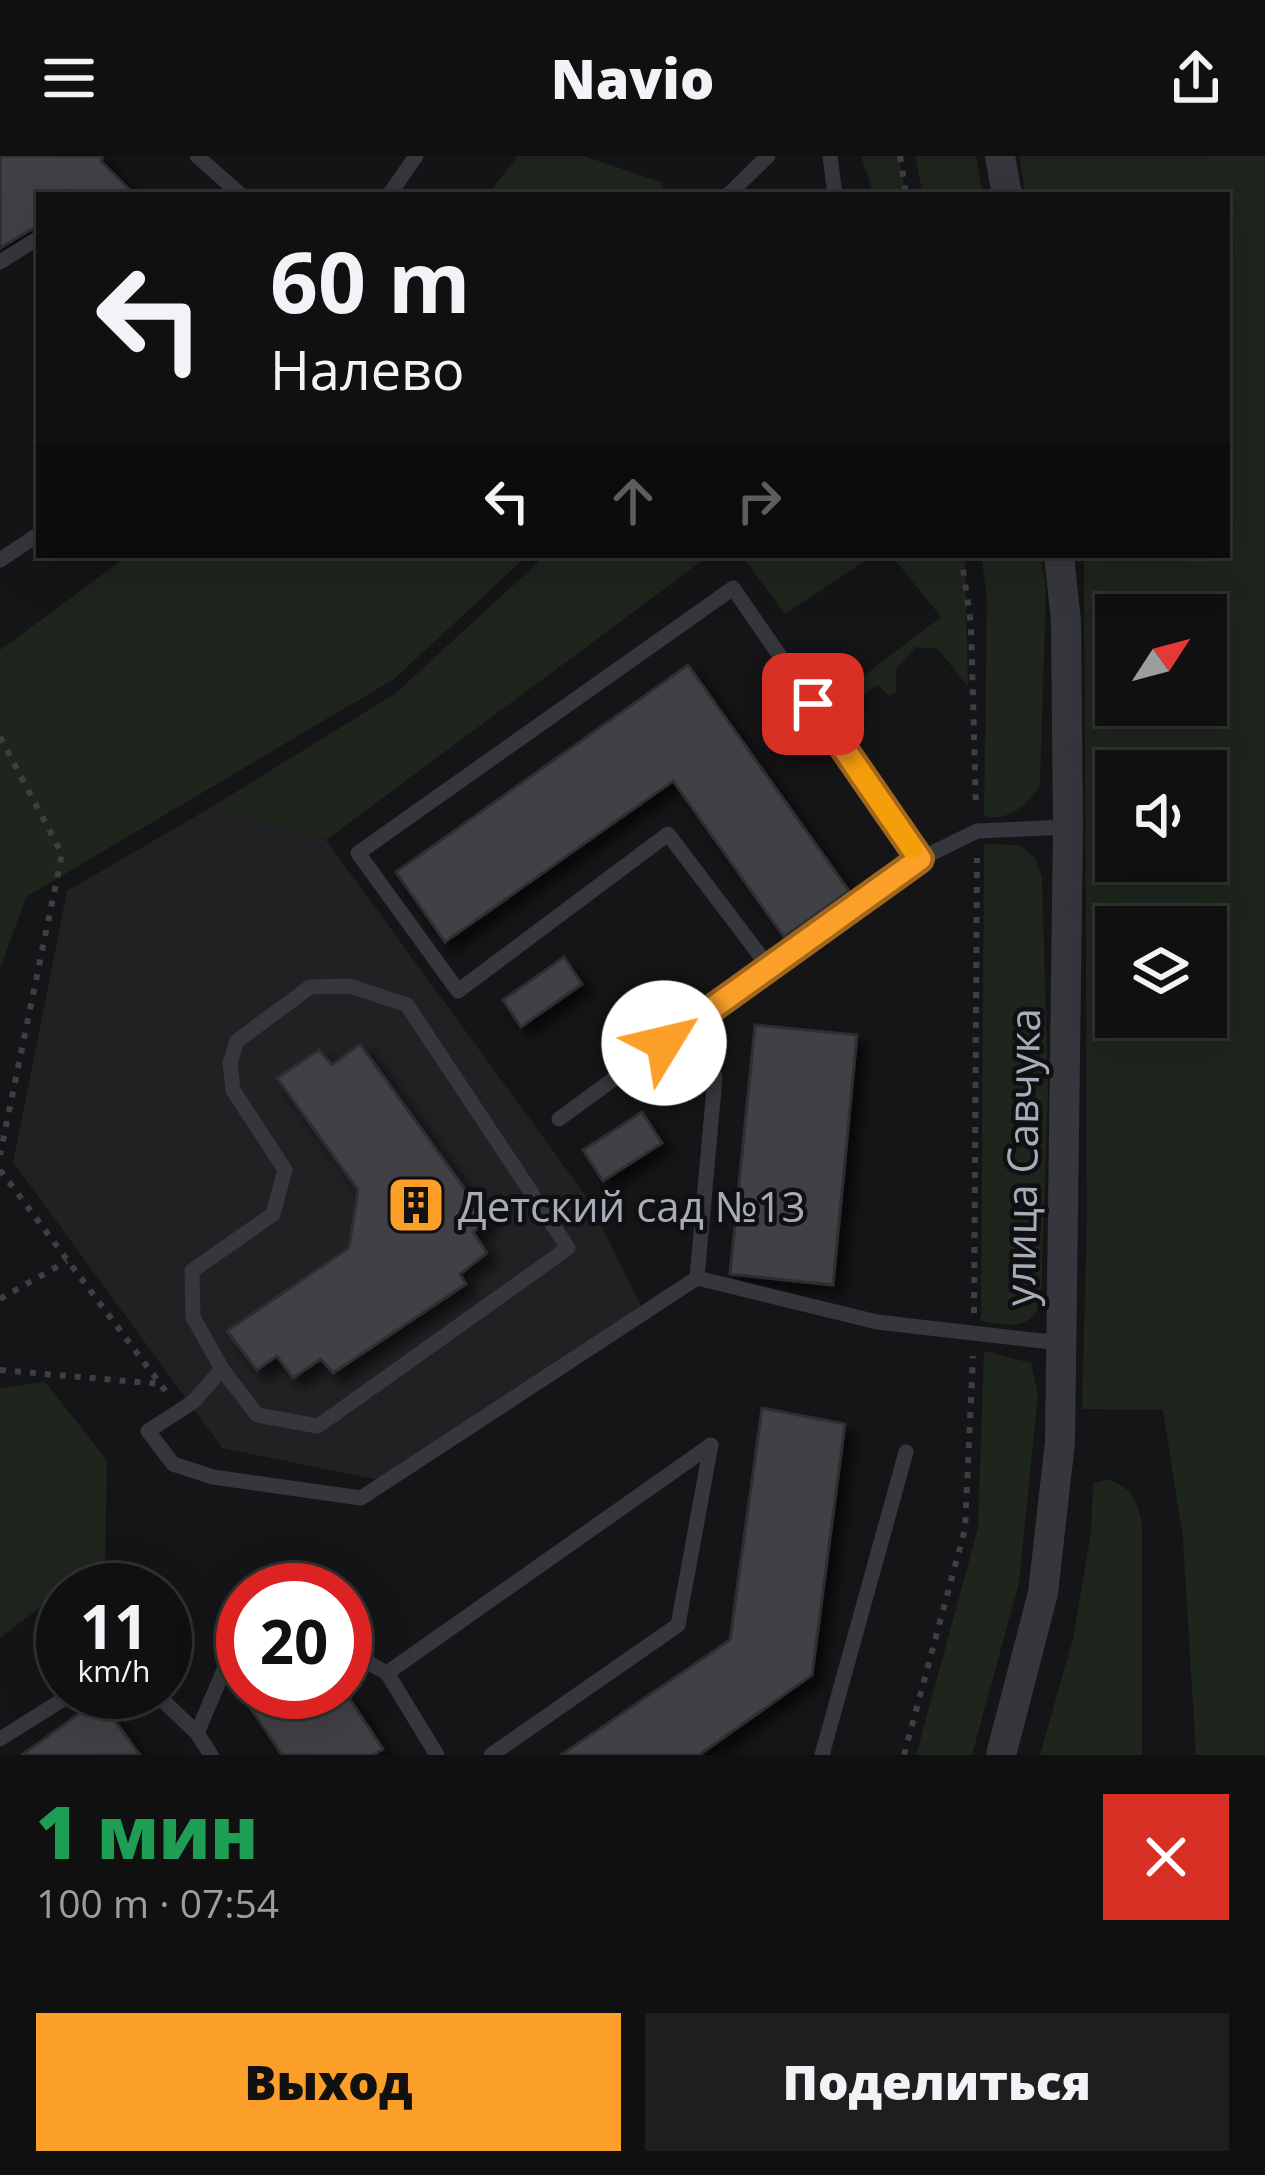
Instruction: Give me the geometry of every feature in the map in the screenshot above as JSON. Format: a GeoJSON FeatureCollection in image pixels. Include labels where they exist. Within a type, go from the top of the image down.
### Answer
{"type":"FeatureCollection","features":[{"type":"Feature","properties":{"kind":"street"},"geometry":{"type":"LineString","coordinates":[[1000,156],[1006,192]]}},
{"type":"Feature","properties":{"kind":"street","name":"улица Савчука"},"geometry":{"type":"LineString","coordinates":[[1000,1755],[1043,1593],[1060,1442],[1068,827],[1066,621],[1059,558]]}},
{"type":"Feature","properties":{"kind":"lane"},"geometry":{"type":"LineString","coordinates":[[197,156],[238,192]]}},
{"type":"Feature","properties":{"kind":"lane"},"geometry":{"type":"LineString","coordinates":[[391,192],[416,156]]}},
{"type":"Feature","properties":{"kind":"lane"},"geometry":{"type":"LineString","coordinates":[[731,192],[768,156]]}},
{"type":"Feature","properties":{"kind":"lane"},"geometry":{"type":"LineString","coordinates":[[830,156],[835,192]]}},
{"type":"Feature","properties":{"kind":"lane"},"geometry":{"type":"LineString","coordinates":[[0,262],[36,241]]}},
{"type":"Feature","properties":{"kind":"lane"},"geometry":{"type":"LineString","coordinates":[[0,560],[36,536]]}},
{"type":"Feature","properties":{"kind":"lane"},"geometry":{"type":"LineString","coordinates":[[768,966],[668,834],[458,991],[358,853],[733,588],[920,859]]}},
{"type":"Feature","properties":{"kind":"lane"},"geometry":{"type":"LineString","coordinates":[[559,1120],[920,859],[977,831],[1068,827]]}},
{"type":"Feature","properties":{"kind":"lane"},"geometry":{"type":"LineString","coordinates":[[350,986],[407,1005],[568,1248],[318,1426],[257,1415],[222,1369],[194,1317],[192,1271],[273,1214],[285,1170],[233,1090],[230,1064],[236,1041],[310,987],[350,986]]}},
{"type":"Feature","properties":{"kind":"lane"},"geometry":{"type":"LineString","coordinates":[[697,1278],[715,1077]]}},
{"type":"Feature","properties":{"kind":"lane"},"geometry":{"type":"LineString","coordinates":[[222,1369],[193,1402],[148,1431],[173,1464],[213,1477],[361,1498],[697,1278],[877,1322],[1060,1342]]}},
{"type":"Feature","properties":{"kind":"lane"},"geometry":{"type":"LineString","coordinates":[[387,1673],[711,1445],[678,1624],[491,1755]]}},
{"type":"Feature","properties":{"kind":"lane"},"geometry":{"type":"LineString","coordinates":[[823,1755],[906,1453]]}},
{"type":"Feature","properties":{"kind":"lane"},"geometry":{"type":"LineString","coordinates":[[372,1665],[387,1673],[436,1755]]}},
{"type":"Feature","properties":{"kind":"lane"},"geometry":{"type":"LineString","coordinates":[[197,1733],[216,1688]]}},
{"type":"Feature","properties":{"kind":"lane"},"geometry":{"type":"LineString","coordinates":[[0,1738],[36,1716]]}},
{"type":"Feature","properties":{"kind":"lane"},"geometry":{"type":"LineString","coordinates":[[182,1719],[211,1755]]}},
{"type":"Feature","properties":{"kind":"path"},"geometry":{"type":"LineString","coordinates":[[900,156],[906,192]]}},
{"type":"Feature","properties":{"kind":"path"},"geometry":{"type":"LineString","coordinates":[[904,1755],[965,1529],[974,1333],[977,831],[971,626],[961,558]]}},
{"type":"Feature","properties":{"kind":"path"},"geometry":{"type":"LineString","coordinates":[[0,737],[62,854],[0,1155]]}},
{"type":"Feature","properties":{"kind":"path"},"geometry":{"type":"LineString","coordinates":[[0,1171],[176,1410]]}},
{"type":"Feature","properties":{"kind":"path"},"geometry":{"type":"LineString","coordinates":[[0,1299],[68,1261]]}},
{"type":"Feature","properties":{"kind":"path"},"geometry":{"type":"LineString","coordinates":[[0,1370],[161,1384]]}},
{"type":"Feature","properties":{"kind":"shaded area"},"geometry":{"type":"Polygon","coordinates":[[[518,156],[584,156],[663,183],[662,192],[489,192],[518,156]]]}},
{"type":"Feature","properties":{"kind":"shaded area"},"geometry":{"type":"Polygon","coordinates":[[[861,156],[899,156],[905,192],[873,192],[861,156]]]}},
{"type":"Feature","properties":{"kind":"shaded area"},"geometry":{"type":"Polygon","coordinates":[[[915,156],[976,156],[982,192],[922,192],[915,156]]]}},
{"type":"Feature","properties":{"kind":"shaded area"},"geometry":{"type":"Polygon","coordinates":[[[1019,156],[1265,156],[1265,1755],[1196,1755],[1183,1539],[1163,1410],[1082,1409],[1087,1219],[1084,558],[1230,558],[1230,192],[1025,192],[1019,156]]]}},
{"type":"Feature","properties":{"kind":"shaded area"},"geometry":{"type":"Polygon","coordinates":[[[125,558],[525,558],[394,679],[26,897],[0,969],[0,650],[125,558]]]}},
{"type":"Feature","properties":{"kind":"shaded area"},"geometry":{"type":"Polygon","coordinates":[[[543,558],[706,558],[326,840],[210,808],[396,693],[543,558]]]}},
{"type":"Feature","properties":{"kind":"shaded area"},"geometry":{"type":"Polygon","coordinates":[[[743,558],[869,558],[785,614],[743,558]]]}},
{"type":"Feature","properties":{"kind":"shaded area"},"geometry":{"type":"Polygon","coordinates":[[[893,558],[965,558],[968,687],[938,649],[916,647],[896,669],[896,692],[889,696],[878,685],[856,699],[865,715],[856,720],[845,703],[845,690],[941,617],[893,558]]]}},
{"type":"Feature","properties":{"kind":"shaded area"},"geometry":{"type":"Polygon","coordinates":[[[981,558],[1041,558],[1046,589],[1040,786],[1017,810],[993,817],[984,816],[987,598],[981,558]]]}},
{"type":"Feature","properties":{"kind":"shaded area"},"geometry":{"type":"Polygon","coordinates":[[[210,808],[326,840],[589,1200],[644,1312],[379,1480],[222,1448],[13,1162],[67,891],[210,808]]]}},
{"type":"Feature","properties":{"kind":"shaded area"},"geometry":{"type":"Polygon","coordinates":[[[984,844],[1019,845],[1035,858],[1042,878],[1048,1089],[1041,1302],[1031,1318],[1017,1324],[981,1321],[984,844]]]}},
{"type":"Feature","properties":{"kind":"shaded area"},"geometry":{"type":"Polygon","coordinates":[[[984,1351],[1031,1363],[1038,1395],[1019,1583],[972,1755],[916,1755],[978,1528],[984,1351]]]}},
{"type":"Feature","properties":{"kind":"shaded area"},"geometry":{"type":"Polygon","coordinates":[[[45,1382],[107,1460],[105,1563],[36,1563],[36,1611],[0,1638],[0,1388],[45,1382]]]}},
{"type":"Feature","properties":{"kind":"shaded area"},"geometry":{"type":"Polygon","coordinates":[[[1108,1479],[1132,1495],[1142,1523],[1142,1755],[1040,1755],[1073,1639],[1091,1532],[1093,1483],[1108,1479]]]}},
{"type":"Feature","properties":{"kind":"building"},"geometry":{"type":"Polygon","coordinates":[[[0,156],[103,156],[101,161],[132,192],[36,192],[36,227],[0,248],[0,156]]]}},
{"type":"Feature","properties":{"kind":"building"},"geometry":{"type":"Polygon","coordinates":[[[688,665],[849,891],[784,937],[673,781],[445,942],[396,872],[688,665]]]}},
{"type":"Feature","properties":{"kind":"building"},"geometry":{"type":"Polygon","coordinates":[[[564,957],[582,984],[521,1027],[503,1000],[564,957]]]}},
{"type":"Feature","properties":{"kind":"building"},"geometry":{"type":"Polygon","coordinates":[[[755,1025],[857,1035],[833,1285],[730,1274],[755,1025]]]}},
{"type":"Feature","properties":{"kind":"building","name":"Детский сад №13"},"geometry":{"type":"Polygon","coordinates":[[[360,1044],[488,1221],[473,1232],[487,1253],[460,1274],[466,1284],[333,1373],[321,1359],[293,1378],[277,1356],[257,1370],[227,1331],[349,1248],[358,1190],[277,1078],[319,1050],[332,1065],[360,1044]]]}},
{"type":"Feature","properties":{"kind":"building"},"geometry":{"type":"Polygon","coordinates":[[[642,1112],[662,1143],[603,1181],[583,1150],[642,1112]]]}},
{"type":"Feature","properties":{"kind":"building"},"geometry":{"type":"Polygon","coordinates":[[[762,1408],[845,1424],[812,1675],[699,1755],[561,1755],[730,1640],[762,1408]]]}},
{"type":"Feature","properties":{"kind":"building"},"geometry":{"type":"Polygon","coordinates":[[[72,1719],[114,1719],[140,1755],[22,1755],[72,1719]]]}},
{"type":"Feature","properties":{"kind":"building"},"geometry":{"type":"Polygon","coordinates":[[[258,1719],[363,1719],[383,1749],[373,1755],[282,1755],[258,1719]]]}},
{"type":"Feature","properties":{"kind":"slow traffic"},"geometry":{"type":"LineString","coordinates":[[855,765],[912,848]]}},
{"type":"Feature","properties":{"kind":"place","name":"Детский сад №13"},"geometry":{"type":"Point","coordinates":[416,1205]}},
{"type":"Feature","properties":{"kind":"route"},"geometry":{"type":"LineString","coordinates":[[664,1043],[920,859],[813,704]]}}]}
